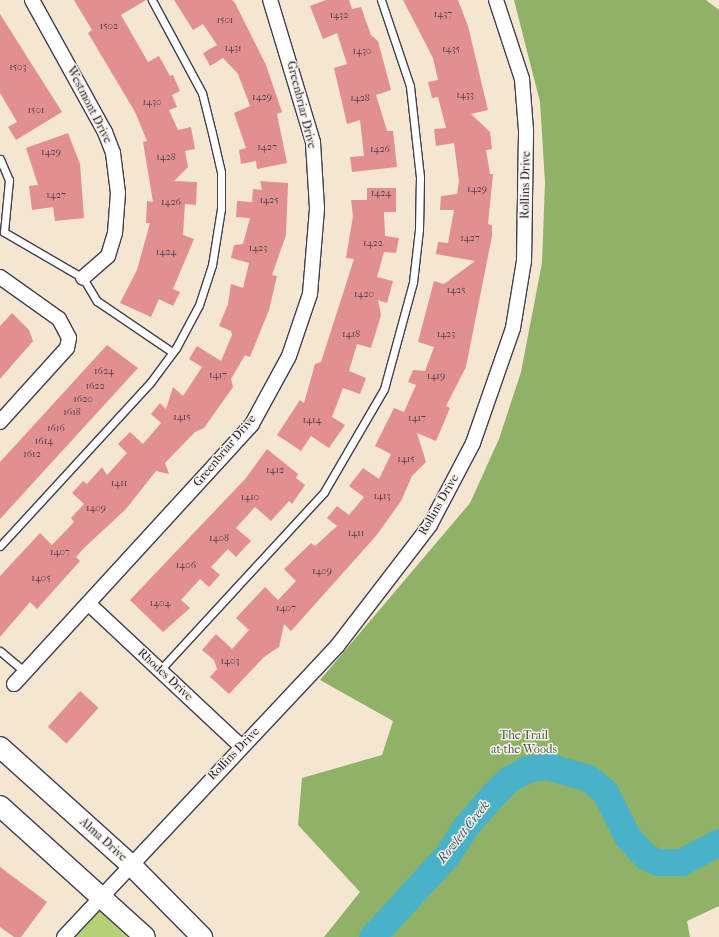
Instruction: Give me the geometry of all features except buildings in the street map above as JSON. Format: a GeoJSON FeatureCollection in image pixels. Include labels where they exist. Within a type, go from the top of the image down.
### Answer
{"type":"FeatureCollection","features":[{"type":"Feature","properties":{"kind":"main road","name":"Alma Drive"},"geometry":{"type":"LineString","coordinates":[[0,747],[130,864],[202,937]]}},
{"type":"Feature","properties":{"kind":"main road"},"geometry":{"type":"LineString","coordinates":[[0,806],[145,937]]}},
{"type":"Feature","properties":{"kind":"street","name":"Westmont Drive"},"geometry":{"type":"LineString","coordinates":[[32,0],[105,132],[113,153],[118,193],[114,233],[108,256],[83,278]]}},
{"type":"Feature","properties":{"kind":"street","name":"Greenbriar Drive"},"geometry":{"type":"LineString","coordinates":[[14,684],[89,604],[252,424],[289,356],[310,294],[317,208],[313,142],[270,0]]}},
{"type":"Feature","properties":{"kind":"street","name":"Rollins Drive"},"geometry":{"type":"LineString","coordinates":[[64,937],[130,864],[338,645],[430,525],[473,443],[495,389],[513,328],[524,261],[526,130],[522,79],[496,0]]}},
{"type":"Feature","properties":{"kind":"street"},"geometry":{"type":"LineString","coordinates":[[0,277],[59,319],[69,338],[67,348],[0,422]]}},
{"type":"Feature","properties":{"kind":"street","name":"Rhodes Drive"},"geometry":{"type":"LineString","coordinates":[[89,604],[241,746]]}},
{"type":"Feature","properties":{"kind":"lane"},"geometry":{"type":"LineString","coordinates":[[0,546],[150,383],[172,352],[199,305],[212,265],[221,209],[221,172],[202,94],[152,0]]}},
{"type":"Feature","properties":{"kind":"lane"},"geometry":{"type":"LineString","coordinates":[[160,670],[324,492],[384,389],[413,282],[419,229],[420,177],[410,86],[381,0]]}},
{"type":"Feature","properties":{"kind":"lane"},"geometry":{"type":"LineString","coordinates":[[0,159],[10,180],[4,232],[83,278],[97,301],[172,352]]}},
{"type":"Feature","properties":{"kind":"lane"},"geometry":{"type":"LineString","coordinates":[[0,650],[25,672]]}},
{"type":"Feature","properties":{"kind":"green space","name":"The Trail at the Woods"},"geometry":{"type":"Polygon","coordinates":[[[514,0],[706,0],[719,10],[719,906],[687,921],[690,937],[324,937],[360,892],[298,825],[302,778],[382,755],[393,721],[320,680],[470,503],[499,439],[521,372],[542,263],[545,182],[540,102],[514,0]]]}},
{"type":"Feature","properties":{"kind":"green space"},"geometry":{"type":"Polygon","coordinates":[[[99,909],[127,937],[75,937],[99,909]]]}},
{"type":"Feature","properties":{"kind":"waterway","name":"Rowlett Creek"},"geometry":{"type":"LineString","coordinates":[[372,937],[447,855],[465,827],[491,797],[509,779],[527,769],[547,766],[588,778],[605,792],[627,836],[645,856],[658,862],[681,862],[719,842]]}}]}
